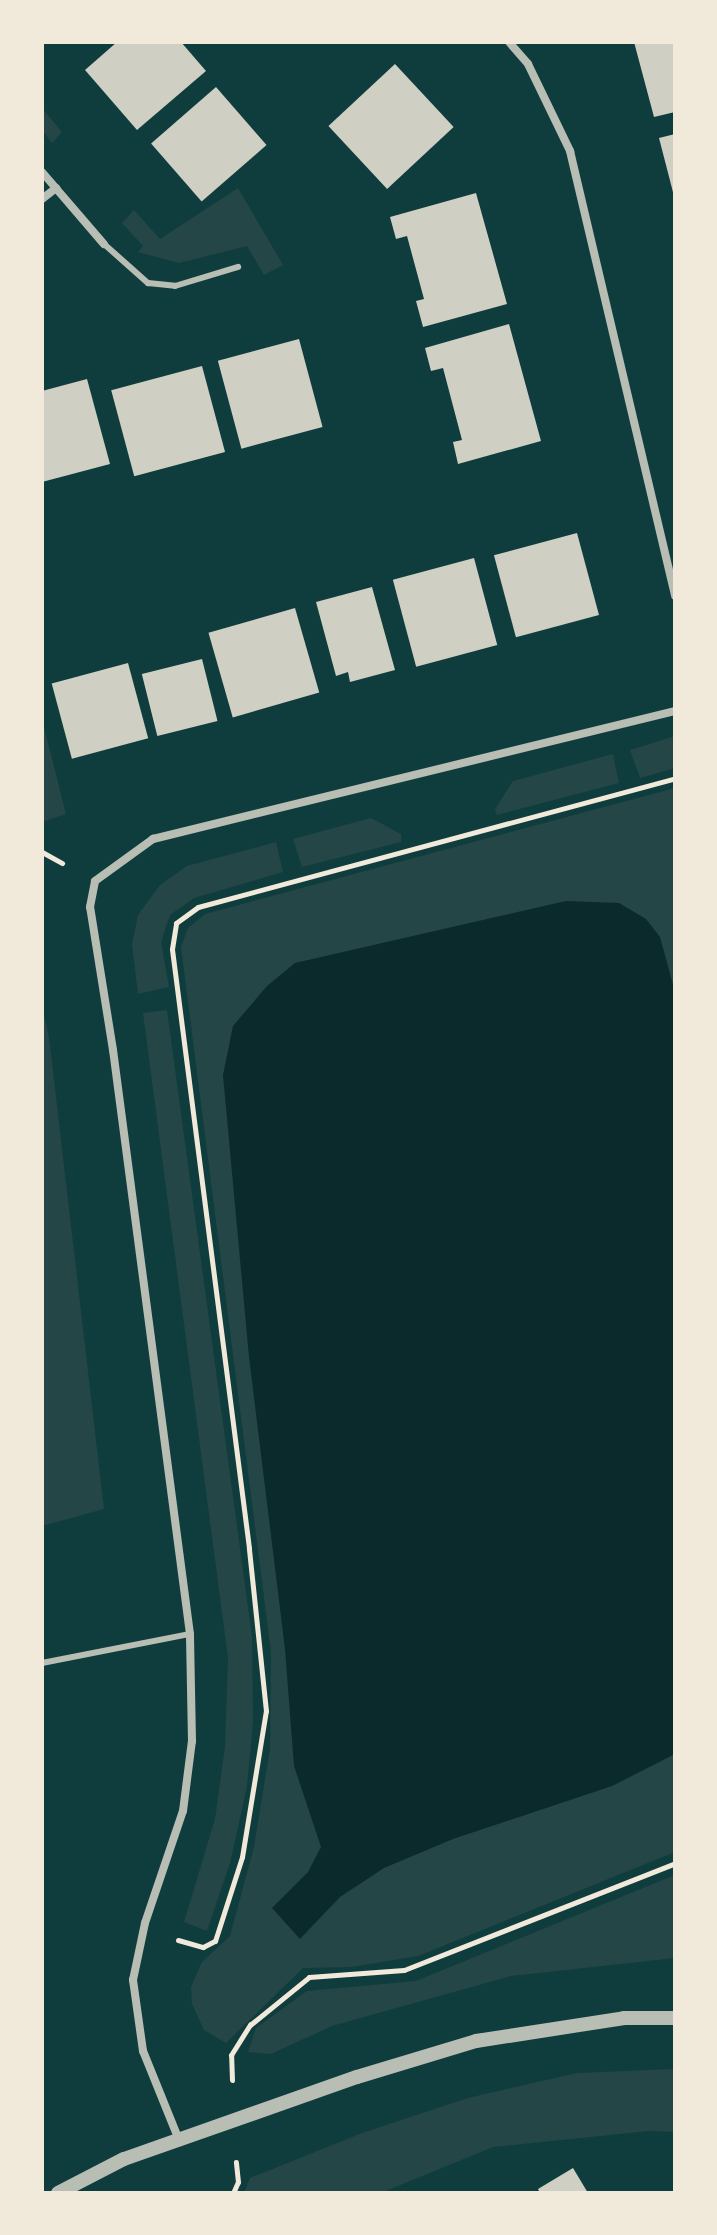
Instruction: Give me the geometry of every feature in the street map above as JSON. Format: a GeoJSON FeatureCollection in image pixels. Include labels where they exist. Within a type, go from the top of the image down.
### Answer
{"type":"FeatureCollection","features":[{"type":"Feature","properties":{"kind":"street"},"geometry":{"type":"LineString","coordinates":[[509,42],[528,64],[570,151],[675,596]]}},
{"type":"Feature","properties":{"kind":"street"},"geometry":{"type":"LineString","coordinates":[[42,172],[104,244]]}},
{"type":"Feature","properties":{"kind":"street"},"geometry":{"type":"LineString","coordinates":[[42,199],[56,188]]}},
{"type":"Feature","properties":{"kind":"street"},"geometry":{"type":"LineString","coordinates":[[179,2141],[143,2051],[133,1980],[143,1930],[183,1811],[192,1741],[190,1634],[113,1050],[90,907],[95,881],[153,839],[675,711]]}},
{"type":"Feature","properties":{"kind":"street"},"geometry":{"type":"LineString","coordinates":[[58,2193],[124,2159],[357,2077],[476,2041],[624,2018],[675,2018]]}},
{"type":"Feature","properties":{"kind":"lane"},"geometry":{"type":"LineString","coordinates":[[104,244],[148,283],[175,286],[238,267]]}},
{"type":"Feature","properties":{"kind":"lane"},"geometry":{"type":"LineString","coordinates":[[42,1663],[190,1634]]}},
{"type":"Feature","properties":{"kind":"path"},"geometry":{"type":"LineString","coordinates":[[143,1930],[203,1947],[215,1941],[242,1857],[266,1711],[249,1548],[172,949],[176,923],[198,907],[675,778]]}},
{"type":"Feature","properties":{"kind":"path"},"geometry":{"type":"LineString","coordinates":[[233,2122],[231,2055],[250,2025],[309,1977],[404,1970],[675,1863]]}},
{"type":"Feature","properties":{"kind":"shaded area"},"geometry":{"type":"Polygon","coordinates":[[[42,108],[62,132],[52,143],[42,130],[42,108]]]}},
{"type":"Feature","properties":{"kind":"shaded area"},"geometry":{"type":"Polygon","coordinates":[[[238,188],[283,265],[264,275],[247,246],[179,263],[138,252],[143,246],[122,223],[134,210],[160,239],[238,188]]]}},
{"type":"Feature","properties":{"kind":"shaded area"},"geometry":{"type":"Polygon","coordinates":[[[42,719],[66,814],[42,822],[42,719]]]}},
{"type":"Feature","properties":{"kind":"shaded area"},"geometry":{"type":"Polygon","coordinates":[[[675,736],[675,768],[640,778],[630,750],[675,736]]]}},
{"type":"Feature","properties":{"kind":"shaded area"},"geometry":{"type":"Polygon","coordinates":[[[613,754],[619,783],[497,815],[495,809],[513,781],[613,754]]]}},
{"type":"Feature","properties":{"kind":"shaded area"},"geometry":{"type":"Polygon","coordinates":[[[675,788],[675,1852],[418,1956],[351,1967],[303,1968],[226,2043],[204,2030],[192,2004],[191,1987],[202,1962],[230,1936],[254,1847],[270,1749],[271,1652],[181,947],[188,928],[205,914],[675,788]]]}},
{"type":"Feature","properties":{"kind":"shaded area"},"geometry":{"type":"Polygon","coordinates":[[[371,818],[401,834],[401,842],[302,867],[293,839],[371,818]]]}},
{"type":"Feature","properties":{"kind":"shaded area"},"geometry":{"type":"Polygon","coordinates":[[[276,842],[283,872],[194,898],[170,915],[161,942],[169,987],[138,994],[132,944],[138,915],[160,885],[187,866],[276,842]]]}},
{"type":"Feature","properties":{"kind":"shaded area"},"geometry":{"type":"Polygon","coordinates":[[[566,901],[619,903],[646,919],[660,937],[675,992],[675,1754],[612,1786],[453,1839],[384,1868],[340,1897],[300,1939],[272,1908],[308,1872],[321,1847],[294,1766],[285,1649],[249,1357],[223,1075],[233,1026],[267,986],[295,963],[566,901]]]}},
{"type":"Feature","properties":{"kind":"shaded area"},"geometry":{"type":"Polygon","coordinates":[[[42,1007],[49,1037],[104,1509],[42,1526],[42,1007]]]}},
{"type":"Feature","properties":{"kind":"shaded area"},"geometry":{"type":"Polygon","coordinates":[[[167,1010],[252,1637],[253,1722],[247,1786],[230,1863],[207,1931],[184,1922],[215,1819],[225,1747],[228,1658],[143,1013],[167,1010]]]}},
{"type":"Feature","properties":{"kind":"shaded area"},"geometry":{"type":"Polygon","coordinates":[[[675,1875],[675,1958],[511,1976],[332,2026],[271,2054],[248,2052],[256,2028],[307,1991],[416,1981],[675,1875]]]}},
{"type":"Feature","properties":{"kind":"shaded area"},"geometry":{"type":"Polygon","coordinates":[[[675,2069],[675,2132],[649,2131],[493,2147],[381,2193],[244,2193],[250,2178],[362,2133],[468,2098],[577,2073],[675,2069]]]}},
{"type":"Feature","properties":{"kind":"building"},"geometry":{"type":"Polygon","coordinates":[[[117,42],[181,42],[206,71],[137,130],[85,70],[117,42]]]}},
{"type":"Feature","properties":{"kind":"building"},"geometry":{"type":"Polygon","coordinates":[[[634,42],[675,42],[675,112],[654,117],[634,42]]]}},
{"type":"Feature","properties":{"kind":"building"},"geometry":{"type":"Polygon","coordinates":[[[395,64],[454,127],[387,189],[328,126],[395,64]]]}},
{"type":"Feature","properties":{"kind":"building"},"geometry":{"type":"Polygon","coordinates":[[[216,87],[267,145],[202,202],[151,143],[216,87]]]}},
{"type":"Feature","properties":{"kind":"building"},"geometry":{"type":"Polygon","coordinates":[[[675,134],[675,196],[674,196],[659,138],[675,134]]]}},
{"type":"Feature","properties":{"kind":"building"},"geometry":{"type":"Polygon","coordinates":[[[476,193],[507,304],[423,327],[416,301],[424,299],[407,236],[396,239],[390,217],[476,193]]]}},
{"type":"Feature","properties":{"kind":"building"},"geometry":{"type":"Polygon","coordinates":[[[509,324],[541,441],[458,464],[453,442],[462,440],[443,368],[431,371],[425,348],[509,324]]]}},
{"type":"Feature","properties":{"kind":"building"},"geometry":{"type":"Polygon","coordinates":[[[299,339],[323,427],[241,449],[218,361],[299,339]]]}},
{"type":"Feature","properties":{"kind":"building"},"geometry":{"type":"Polygon","coordinates":[[[202,366],[225,452],[134,476],[111,390],[202,366]]]}},
{"type":"Feature","properties":{"kind":"building"},"geometry":{"type":"Polygon","coordinates":[[[87,379],[110,464],[42,482],[42,391],[87,379]]]}},
{"type":"Feature","properties":{"kind":"building"},"geometry":{"type":"Polygon","coordinates":[[[577,533],[599,615],[516,637],[494,555],[577,533]]]}},
{"type":"Feature","properties":{"kind":"building"},"geometry":{"type":"Polygon","coordinates":[[[474,558],[497,645],[416,667],[393,580],[474,558]]]}},
{"type":"Feature","properties":{"kind":"building"},"geometry":{"type":"Polygon","coordinates":[[[372,587],[395,670],[350,682],[348,672],[336,676],[316,602],[372,587]]]}},
{"type":"Feature","properties":{"kind":"building"},"geometry":{"type":"Polygon","coordinates":[[[295,608],[319,693],[233,717],[208,633],[295,608]]]}},
{"type":"Feature","properties":{"kind":"building"},"geometry":{"type":"Polygon","coordinates":[[[202,659],[217,721],[157,736],[142,674],[202,659]]]}},
{"type":"Feature","properties":{"kind":"building"},"geometry":{"type":"Polygon","coordinates":[[[128,663],[148,738],[72,759],[52,683],[128,663]]]}},
{"type":"Feature","properties":{"kind":"building"},"geometry":{"type":"Polygon","coordinates":[[[573,2168],[588,2193],[540,2193],[538,2189],[573,2168]]]}}]}
